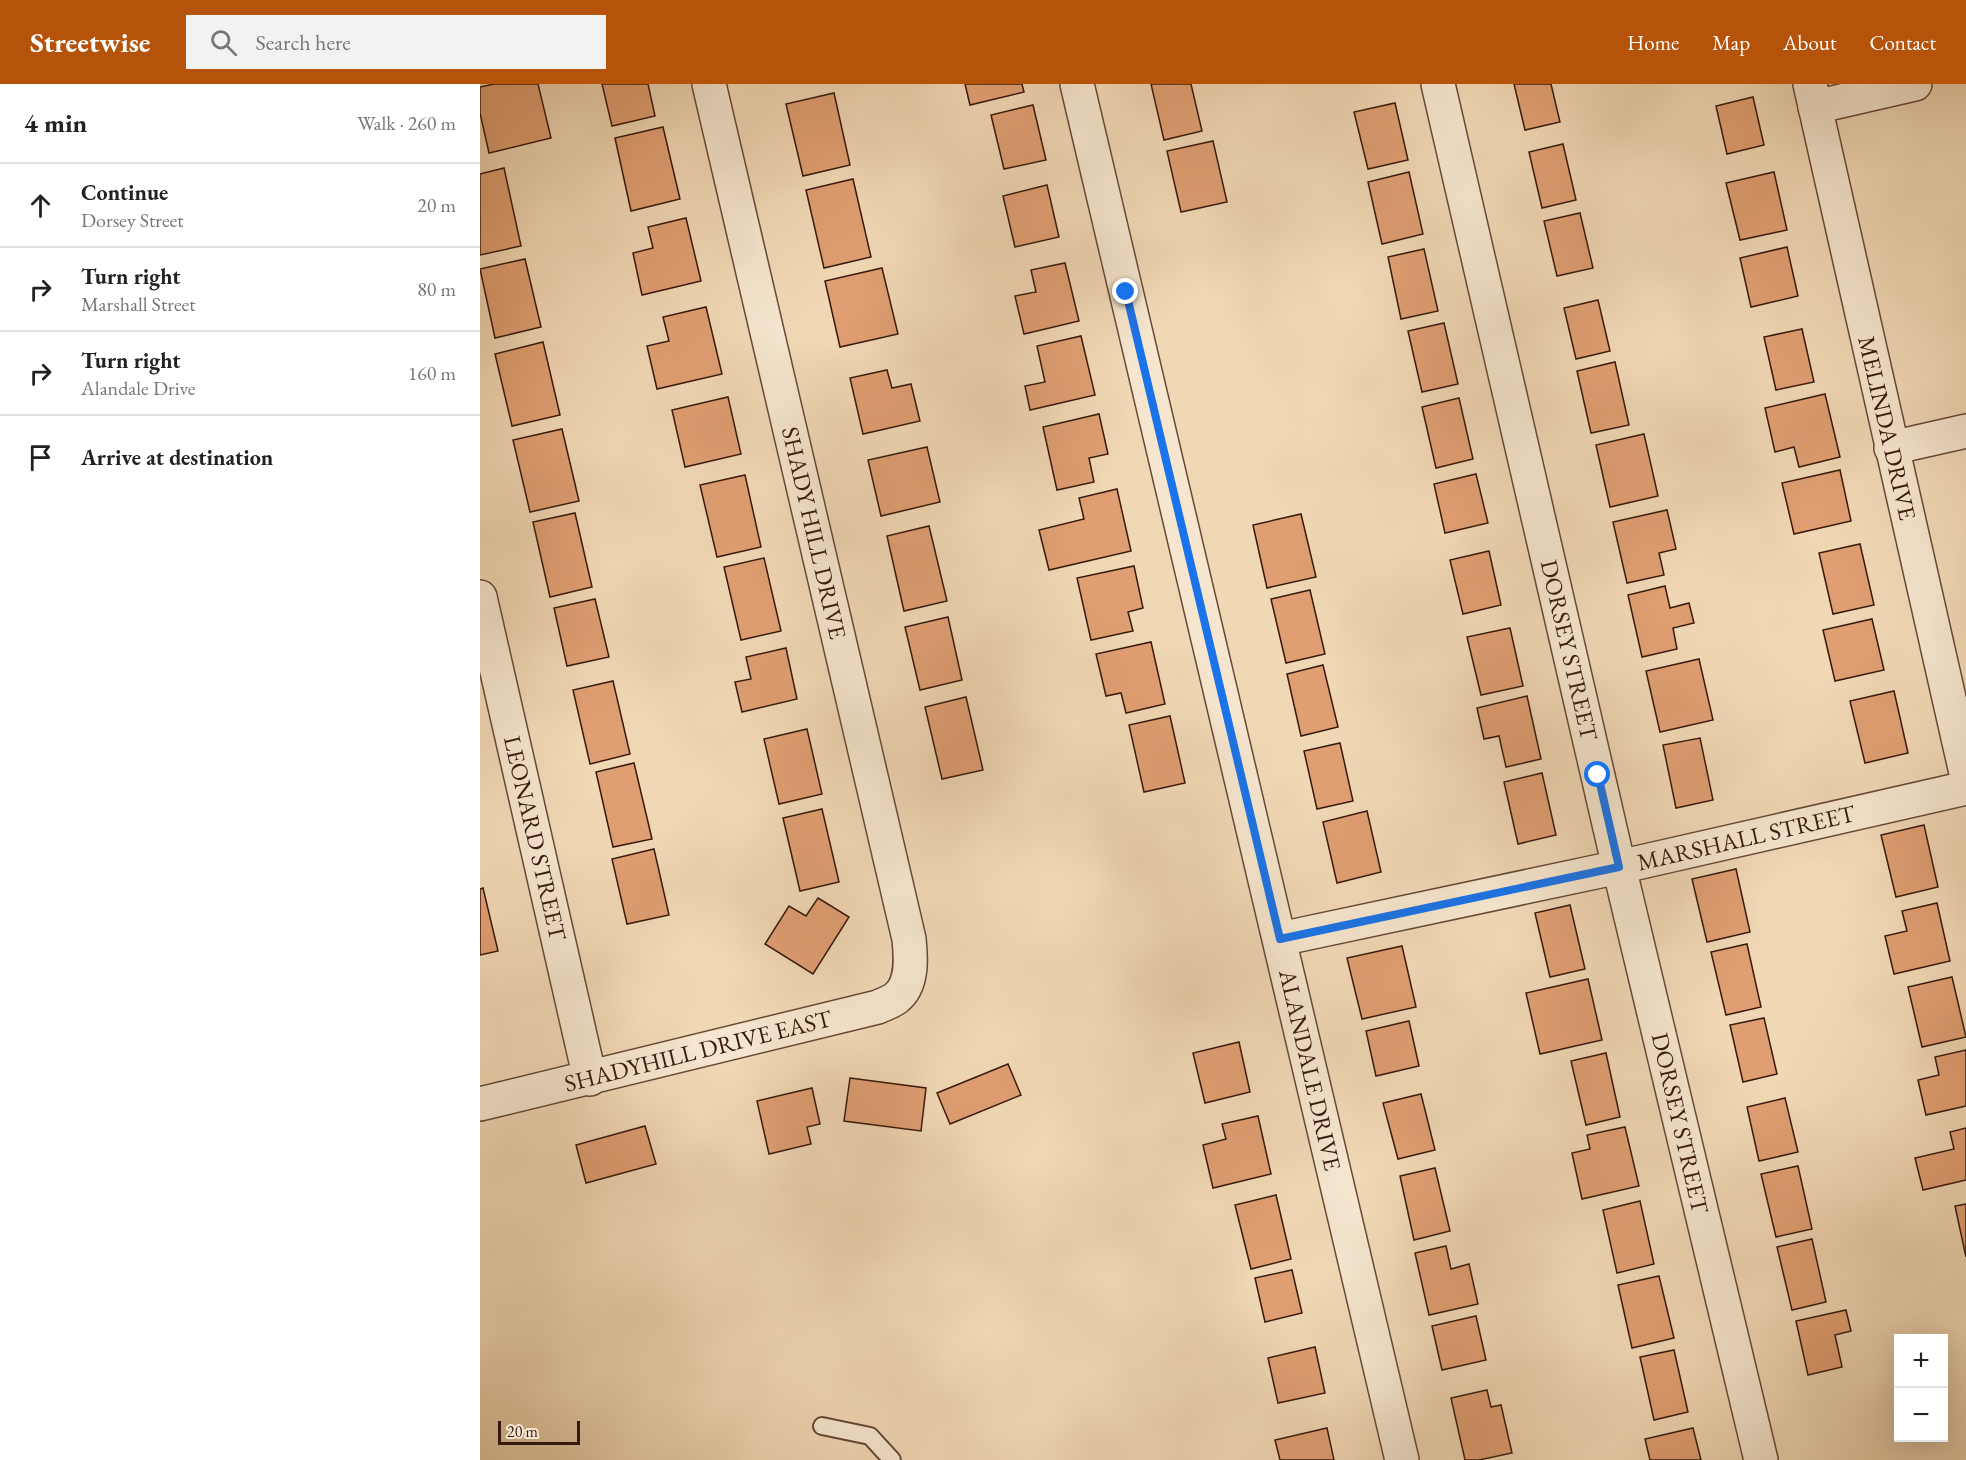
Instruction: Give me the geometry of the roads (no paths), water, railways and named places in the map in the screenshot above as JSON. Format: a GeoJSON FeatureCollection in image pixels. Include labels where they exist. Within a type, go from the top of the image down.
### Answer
{"type":"FeatureCollection","features":[{"type":"Feature","properties":{"kind":"street","name":"SHADY HILL DRIVE"},"geometry":{"type":"LineString","coordinates":[[710,84],[909,939],[912,961],[907,982]]}},
{"type":"Feature","properties":{"kind":"street","name":"ALANDALE DRIVE"},"geometry":{"type":"LineString","coordinates":[[1077,84],[1401,1460]]}},
{"type":"Feature","properties":{"kind":"street","name":"DORSEY STREET"},"geometry":{"type":"LineString","coordinates":[[1438,84],[1619,867],[1761,1460]]}},
{"type":"Feature","properties":{"kind":"street"},"geometry":{"type":"LineString","coordinates":[[1812,95],[1915,84]]}},
{"type":"Feature","properties":{"kind":"street","name":"MELINDA DRIVE"},"geometry":{"type":"LineString","coordinates":[[1812,95],[1966,772]]}},
{"type":"Feature","properties":{"kind":"street"},"geometry":{"type":"LineString","coordinates":[[1891,448],[1966,431]]}},
{"type":"Feature","properties":{"kind":"street","name":"LEONARD STREET"},"geometry":{"type":"LineString","coordinates":[[480,597],[590,1079]]}},
{"type":"Feature","properties":{"kind":"street","name":"MARSHALL STREET"},"geometry":{"type":"LineString","coordinates":[[1280,939],[1619,867],[1966,788]]}},
{"type":"Feature","properties":{"kind":"street","name":"SHADYHILL DRIVE EAST"},"geometry":{"type":"LineString","coordinates":[[480,1104],[878,1007],[897,998],[907,982]]}},
{"type":"Feature","properties":{"kind":"lane"},"geometry":{"type":"LineString","coordinates":[[822,1426],[870,1436],[892,1460]]}}]}
